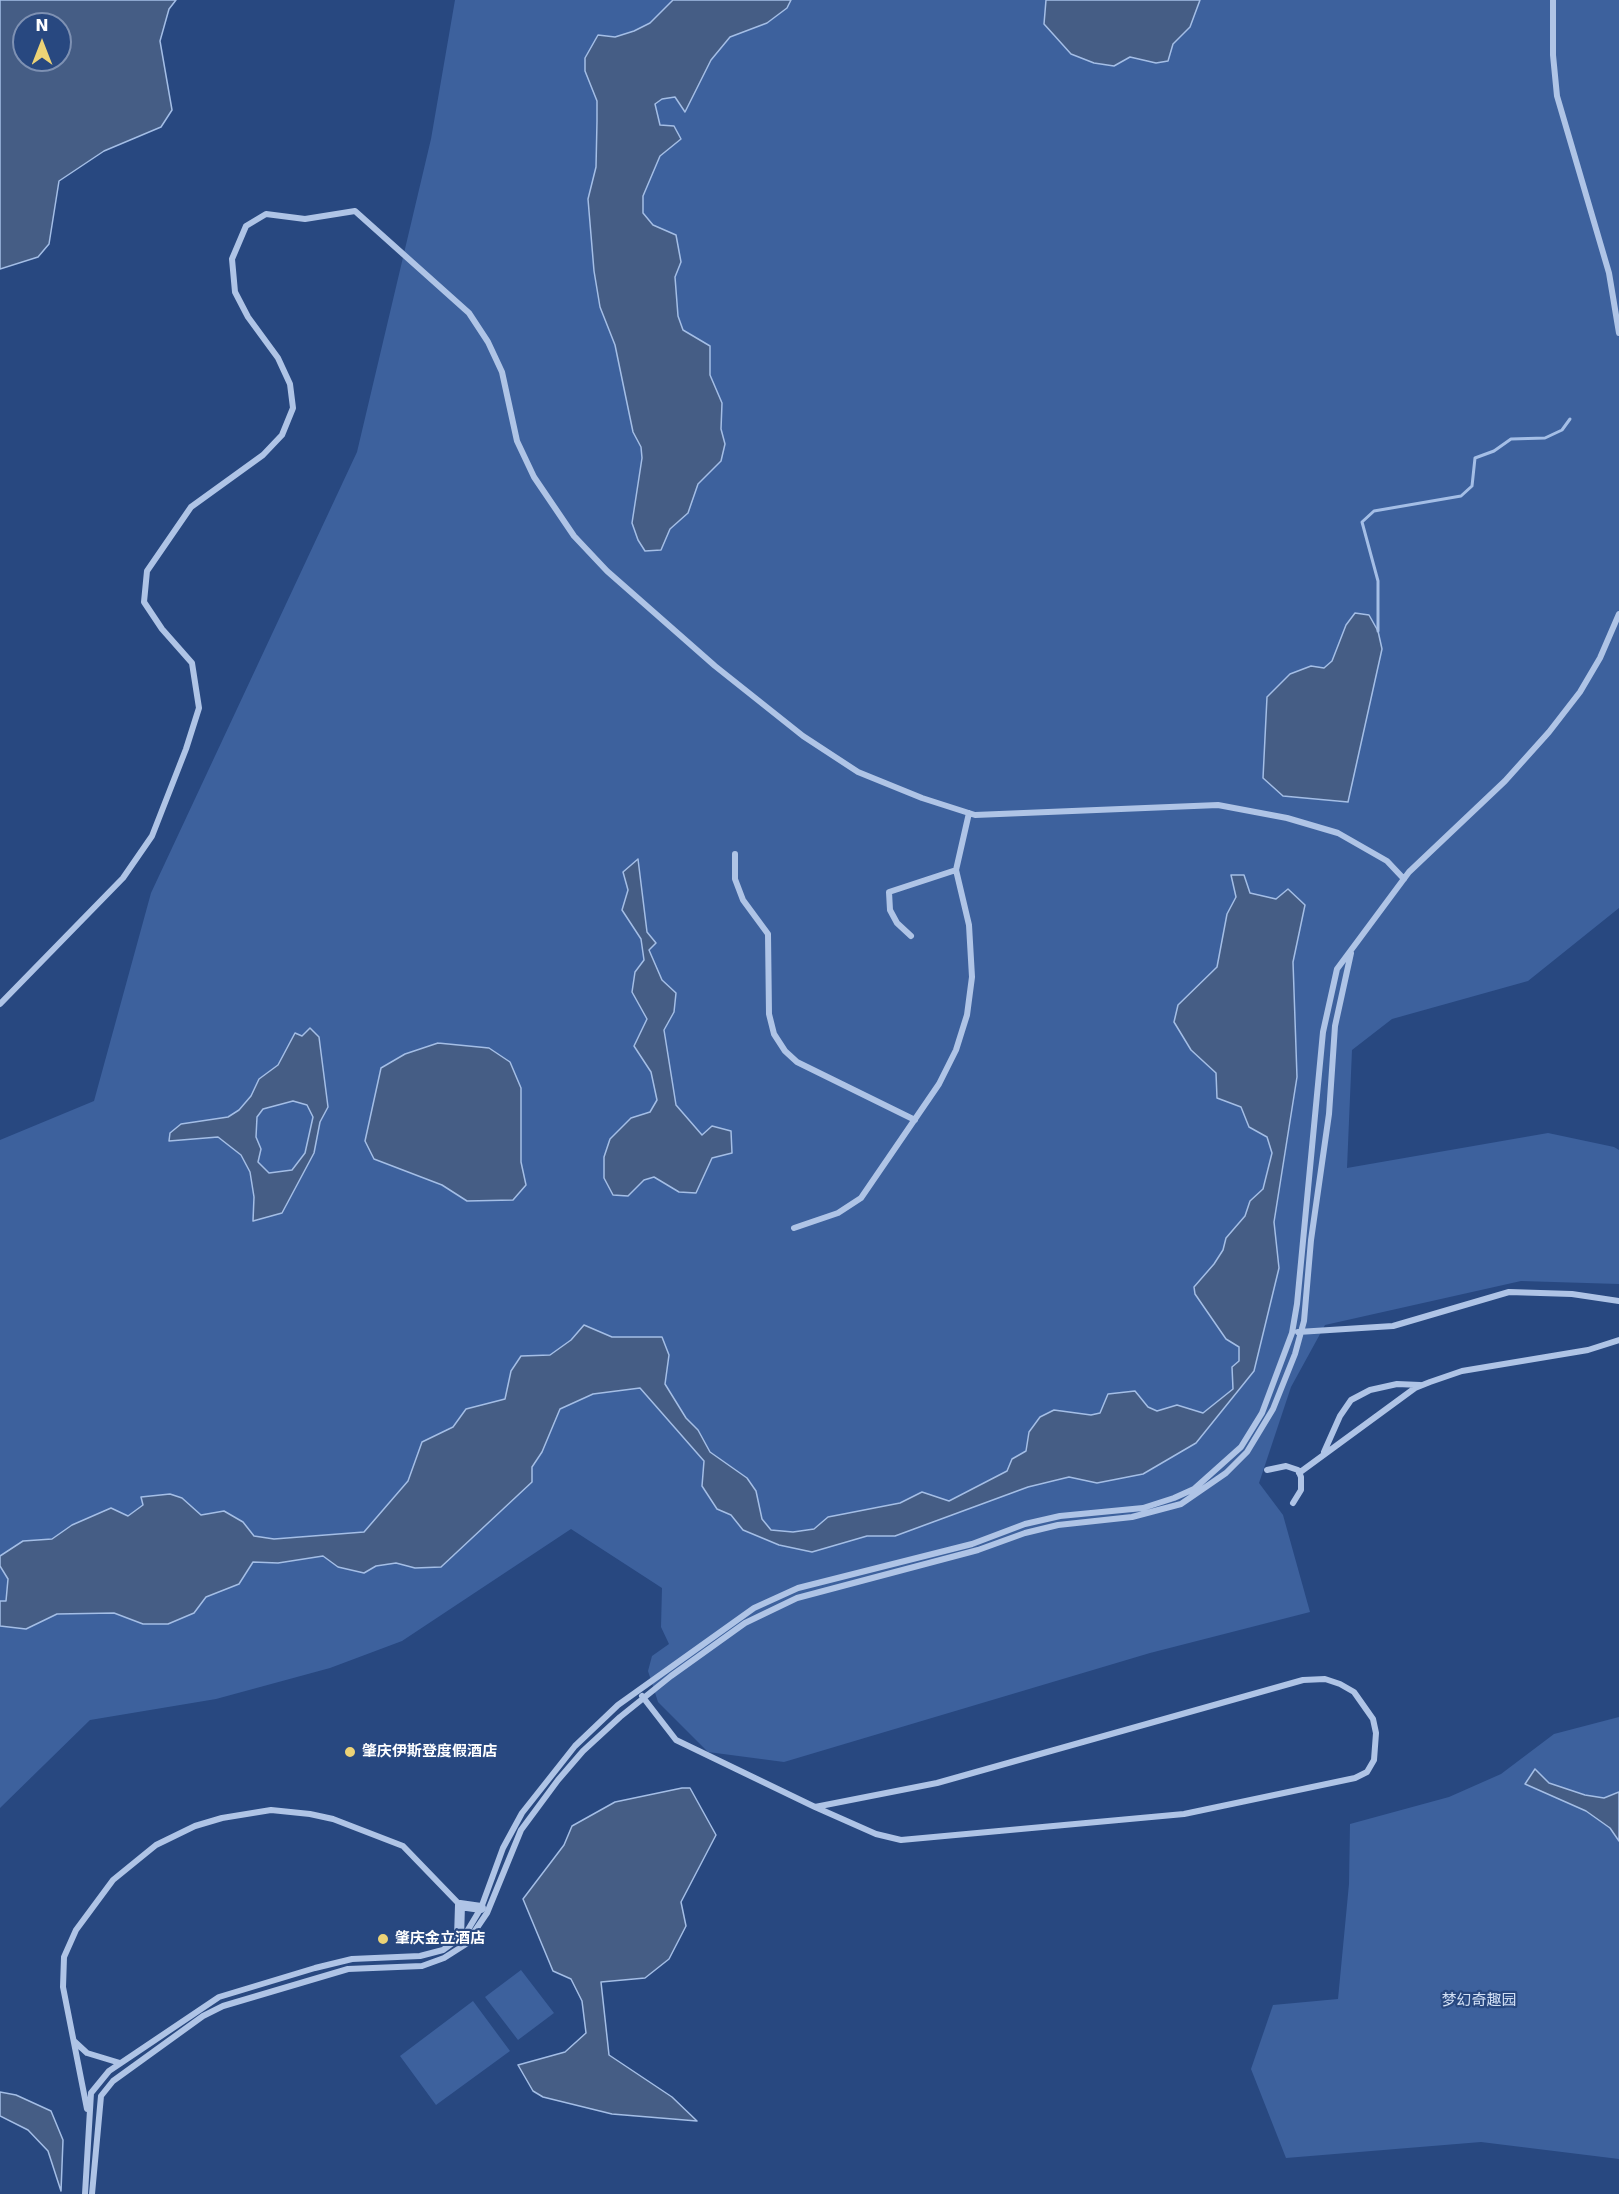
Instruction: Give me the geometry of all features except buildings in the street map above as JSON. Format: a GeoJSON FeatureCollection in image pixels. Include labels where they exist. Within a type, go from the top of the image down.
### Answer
{"type":"FeatureCollection","features":[{"type":"Feature","properties":{"kind":"street"},"geometry":{"type":"LineString","coordinates":[[1553,0],[1553,56],[1557,96],[1609,273],[1619,333]]}},
{"type":"Feature","properties":{"kind":"street"},"geometry":{"type":"LineString","coordinates":[[0,1004],[123,878],[152,837],[186,749],[199,708],[192,663],[162,629],[144,602],[147,571],[190,507],[263,455],[282,435],[293,408],[290,384],[278,358],[248,317],[235,292],[232,259],[246,226],[266,214],[305,219],[355,211],[469,314],[488,342],[502,372],[517,441],[534,477],[574,536],[607,571],[715,666],[830,754],[858,772],[922,798],[969,813],[1218,805],[1287,818],[1338,833],[1387,861],[1404,879]]}},
{"type":"Feature","properties":{"kind":"street"},"geometry":{"type":"LineString","coordinates":[[85,2194],[88,2116],[91,2093],[99,2081],[121,2062],[219,1997],[352,1959],[420,1956],[443,1950],[466,1933],[481,1908],[503,1848],[541,1786],[575,1746],[638,1690],[754,1608],[798,1587],[972,1544],[1024,1524],[1060,1516],[1143,1508],[1194,1489],[1241,1447],[1253,1430],[1292,1333],[1297,1304],[1323,1032],[1337,969],[1404,879],[1505,781],[1549,732],[1580,692],[1600,658],[1619,614]]}},
{"type":"Feature","properties":{"kind":"street"},"geometry":{"type":"LineString","coordinates":[[794,1228],[838,1213],[861,1198],[939,1084],[956,1050],[967,1015],[973,955],[969,925],[956,870],[969,813]]}},
{"type":"Feature","properties":{"kind":"street"},"geometry":{"type":"LineString","coordinates":[[735,854],[735,879],[743,900],[768,934],[769,1014],[774,1034],[785,1051],[796,1062],[915,1120]]}},
{"type":"Feature","properties":{"kind":"street"},"geometry":{"type":"LineString","coordinates":[[910,936],[893,916],[889,892],[956,870]]}},
{"type":"Feature","properties":{"kind":"street"},"geometry":{"type":"LineString","coordinates":[[92,2194],[101,2097],[113,2081],[203,2016],[223,2006],[348,1969],[422,1966],[444,1959],[465,1944],[487,1913],[508,1857],[536,1807],[583,1751],[644,1698],[745,1623],[797,1598],[978,1550],[1025,1533],[1058,1526],[1132,1517],[1190,1498],[1226,1473],[1247,1452],[1263,1430],[1295,1354],[1301,1332],[1328,1125],[1335,1026],[1351,950]]}},
{"type":"Feature","properties":{"kind":"street"},"geometry":{"type":"LineString","coordinates":[[1292,1333],[1393,1326],[1509,1292],[1572,1294],[1619,1301]]}},
{"type":"Feature","properties":{"kind":"street"},"geometry":{"type":"LineString","coordinates":[[1299,1473],[1324,1452],[1424,1384],[1462,1371],[1588,1350],[1619,1340]]}},
{"type":"Feature","properties":{"kind":"street"},"geometry":{"type":"LineString","coordinates":[[1324,1452],[1340,1416],[1351,1400],[1370,1390],[1397,1384],[1424,1384]]}},
{"type":"Feature","properties":{"kind":"street"},"geometry":{"type":"LineString","coordinates":[[1268,1470],[1286,1466],[1298,1470],[1300,1490],[1293,1503]]}},
{"type":"Feature","properties":{"kind":"street"},"geometry":{"type":"LineString","coordinates":[[638,1690],[676,1740],[815,1807],[876,1834],[901,1840],[1184,1814],[1354,1778],[1366,1772],[1374,1760],[1376,1733],[1373,1719],[1354,1692],[1341,1684],[1325,1679],[1309,1680],[937,1783],[815,1807]]}},
{"type":"Feature","properties":{"kind":"street"},"geometry":{"type":"LineString","coordinates":[[88,2116],[63,1987],[64,1957],[76,1930],[113,1880],[156,1845],[195,1827],[222,1818],[272,1810],[333,1819],[403,1846],[459,1905],[481,1908]]}},
{"type":"Feature","properties":{"kind":"street"},"geometry":{"type":"LineString","coordinates":[[459,1905],[459,1938]]}},
{"type":"Feature","properties":{"kind":"street"},"geometry":{"type":"LineString","coordinates":[[73,2041],[87,2053],[114,2063],[121,2062]]}},
{"type":"Feature","properties":{"kind":"green space"},"geometry":{"type":"Polygon","coordinates":[[[455,0],[1619,0],[1619,908],[1528,981],[1392,1019],[1352,1050],[1347,1168],[1548,1133],[1614,1147],[1619,1150],[1619,1284],[1521,1281],[1325,1325],[1291,1387],[1259,1483],[1283,1515],[1310,1612],[1150,1653],[784,1762],[708,1752],[658,1702],[648,1671],[652,1656],[669,1644],[661,1627],[662,1588],[571,1529],[402,1641],[330,1668],[216,1699],[90,1720],[0,1808],[0,1140],[94,1101],[151,893],[357,452],[431,139],[455,0]]]}},
{"type":"Feature","properties":{"kind":"green space","name":"梦幻奇趣园"},"geometry":{"type":"Polygon","coordinates":[[[1619,1717],[1619,2159],[1481,2142],[1286,2158],[1251,2069],[1273,2005],[1338,1999],[1349,1884],[1350,1824],[1449,1797],[1501,1774],[1554,1734],[1619,1717]]]}},
{"type":"Feature","properties":{"kind":"green space"},"geometry":{"type":"Polygon","coordinates":[[[521,1970],[554,2013],[518,2040],[485,1997],[521,1970]]]}},
{"type":"Feature","properties":{"kind":"green space"},"geometry":{"type":"Polygon","coordinates":[[[473,2001],[510,2051],[436,2105],[400,2056],[473,2001]]]}},
{"type":"Feature","properties":{"kind":"shaded area"},"geometry":{"type":"Polygon","coordinates":[[[0,0],[176,0],[169,9],[160,41],[172,110],[161,127],[104,151],[59,181],[49,244],[38,257],[0,269],[0,0]]]}},
{"type":"Feature","properties":{"kind":"shaded area"},"geometry":{"type":"Polygon","coordinates":[[[673,0],[791,0],[787,8],[767,23],[730,37],[711,60],[685,112],[675,97],[662,99],[655,104],[660,125],[674,126],[681,139],[660,156],[643,196],[643,213],[653,225],[676,235],[681,262],[675,277],[678,316],[683,330],[710,346],[710,375],[722,403],[721,429],[725,444],[721,461],[698,484],[688,513],[670,529],[661,550],[645,551],[632,523],[642,458],[641,447],[633,432],[615,345],[600,307],[594,271],[588,199],[596,167],[597,101],[585,71],[585,58],[598,35],[615,37],[634,31],[650,23],[673,0]]]}},
{"type":"Feature","properties":{"kind":"shaded area"},"geometry":{"type":"Polygon","coordinates":[[[1046,0],[1200,0],[1190,27],[1173,44],[1168,61],[1156,63],[1130,57],[1114,66],[1094,63],[1071,54],[1044,24],[1046,0]]]}},
{"type":"Feature","properties":{"kind":"shaded area"},"geometry":{"type":"Polygon","coordinates":[[[1355,613],[1369,615],[1378,631],[1382,649],[1348,802],[1283,796],[1263,778],[1267,697],[1290,674],[1311,666],[1324,668],[1332,661],[1346,625],[1355,613]]]}},
{"type":"Feature","properties":{"kind":"shaded area"},"geometry":{"type":"Polygon","coordinates":[[[638,859],[647,932],[656,943],[649,950],[662,980],[676,993],[674,1012],[664,1030],[676,1105],[702,1135],[712,1126],[731,1131],[732,1153],[712,1158],[696,1193],[679,1192],[654,1177],[644,1180],[628,1196],[613,1195],[604,1178],[604,1157],[610,1139],[631,1118],[650,1112],[657,1100],[651,1072],[634,1046],[647,1019],[632,992],[635,972],[644,960],[641,939],[622,910],[628,890],[623,872],[638,859]]]}},
{"type":"Feature","properties":{"kind":"shaded area"},"geometry":{"type":"Polygon","coordinates":[[[1231,875],[1244,875],[1250,893],[1276,899],[1288,889],[1305,905],[1293,962],[1297,1077],[1274,1222],[1279,1268],[1254,1371],[1196,1443],[1143,1474],[1097,1483],[1069,1477],[1028,1487],[895,1536],[867,1536],[812,1552],[779,1545],[743,1530],[731,1515],[717,1509],[702,1486],[704,1461],[640,1388],[593,1394],[560,1409],[542,1452],[532,1467],[532,1482],[441,1567],[415,1568],[396,1563],[376,1566],[364,1573],[338,1567],[323,1556],[278,1563],[253,1562],[239,1584],[206,1597],[194,1613],[168,1624],[143,1624],[114,1613],[57,1614],[26,1629],[0,1626],[0,1601],[6,1601],[8,1579],[0,1566],[0,1556],[23,1541],[52,1539],[72,1525],[111,1508],[128,1516],[143,1505],[141,1497],[170,1494],[182,1498],[201,1515],[224,1511],[243,1522],[254,1536],[274,1539],[364,1532],[408,1481],[422,1442],[453,1427],[466,1409],[505,1399],[511,1371],[521,1356],[550,1355],[571,1340],[584,1325],[612,1337],[662,1337],[669,1355],[665,1384],[686,1418],[698,1430],[710,1452],[747,1478],[756,1491],[762,1519],[771,1530],[793,1532],[814,1529],[828,1517],[900,1503],[922,1492],[949,1501],[1007,1471],[1012,1459],[1026,1451],[1029,1432],[1040,1417],[1054,1410],[1091,1415],[1100,1413],[1108,1394],[1135,1391],[1148,1407],[1157,1411],[1177,1405],[1203,1413],[1233,1389],[1232,1367],[1239,1361],[1239,1347],[1226,1339],[1195,1294],[1194,1287],[1214,1264],[1223,1250],[1226,1238],[1245,1216],[1250,1201],[1263,1189],[1272,1153],[1267,1137],[1249,1127],[1241,1107],[1217,1098],[1216,1073],[1191,1050],[1174,1022],[1178,1005],[1217,967],[1227,914],[1236,897],[1231,875]]]}},
{"type":"Feature","properties":{"kind":"shaded area"},"geometry":{"type":"Polygon","coordinates":[[[310,1028],[319,1037],[328,1107],[320,1122],[314,1153],[282,1213],[253,1221],[254,1197],[250,1172],[241,1155],[218,1137],[169,1141],[170,1133],[181,1124],[228,1117],[239,1110],[251,1096],[259,1079],[278,1065],[295,1033],[302,1036],[310,1028]],[[293,1101],[263,1109],[257,1117],[256,1137],[261,1149],[258,1162],[269,1173],[292,1170],[305,1153],[313,1117],[307,1105],[293,1101]]]}},
{"type":"Feature","properties":{"kind":"shaded area"},"geometry":{"type":"Polygon","coordinates":[[[438,1043],[489,1048],[510,1062],[521,1088],[521,1162],[526,1185],[513,1200],[467,1201],[442,1185],[374,1159],[365,1141],[381,1068],[405,1054],[438,1043]]]}},
{"type":"Feature","properties":{"kind":"shaded area"},"geometry":{"type":"Polygon","coordinates":[[[1535,1769],[1549,1783],[1585,1795],[1604,1798],[1619,1792],[1619,1841],[1610,1828],[1586,1811],[1525,1784],[1535,1769]]]}},
{"type":"Feature","properties":{"kind":"shaded area"},"geometry":{"type":"Polygon","coordinates":[[[690,1788],[716,1835],[681,1902],[686,1926],[669,1959],[645,1978],[601,1982],[609,2055],[672,2097],[697,2121],[612,2114],[543,2097],[533,2091],[518,2065],[565,2052],[586,2033],[582,2001],[571,1979],[553,1971],[523,1899],[564,1845],[572,1826],[615,1802],[690,1788]]]}},
{"type":"Feature","properties":{"kind":"shaded area"},"geometry":{"type":"Polygon","coordinates":[[[0,2092],[16,2095],[51,2111],[63,2140],[61,2191],[48,2151],[28,2130],[0,2116],[0,2092]]]}},
{"type":"Feature","properties":{"kind":"waterway"},"geometry":{"type":"LineString","coordinates":[[1378,631],[1378,581],[1362,522],[1374,511],[1461,496],[1472,486],[1475,458],[1494,451],[1511,439],[1545,438],[1562,430],[1570,419]]}},
{"type":"Feature","properties":{"kind":"place","name":"肇庆伊斯登度假酒店"},"geometry":{"type":"Point","coordinates":[350,1752]}},
{"type":"Feature","properties":{"kind":"place","name":"肇庆金立酒店"},"geometry":{"type":"Point","coordinates":[383,1939]}}]}
